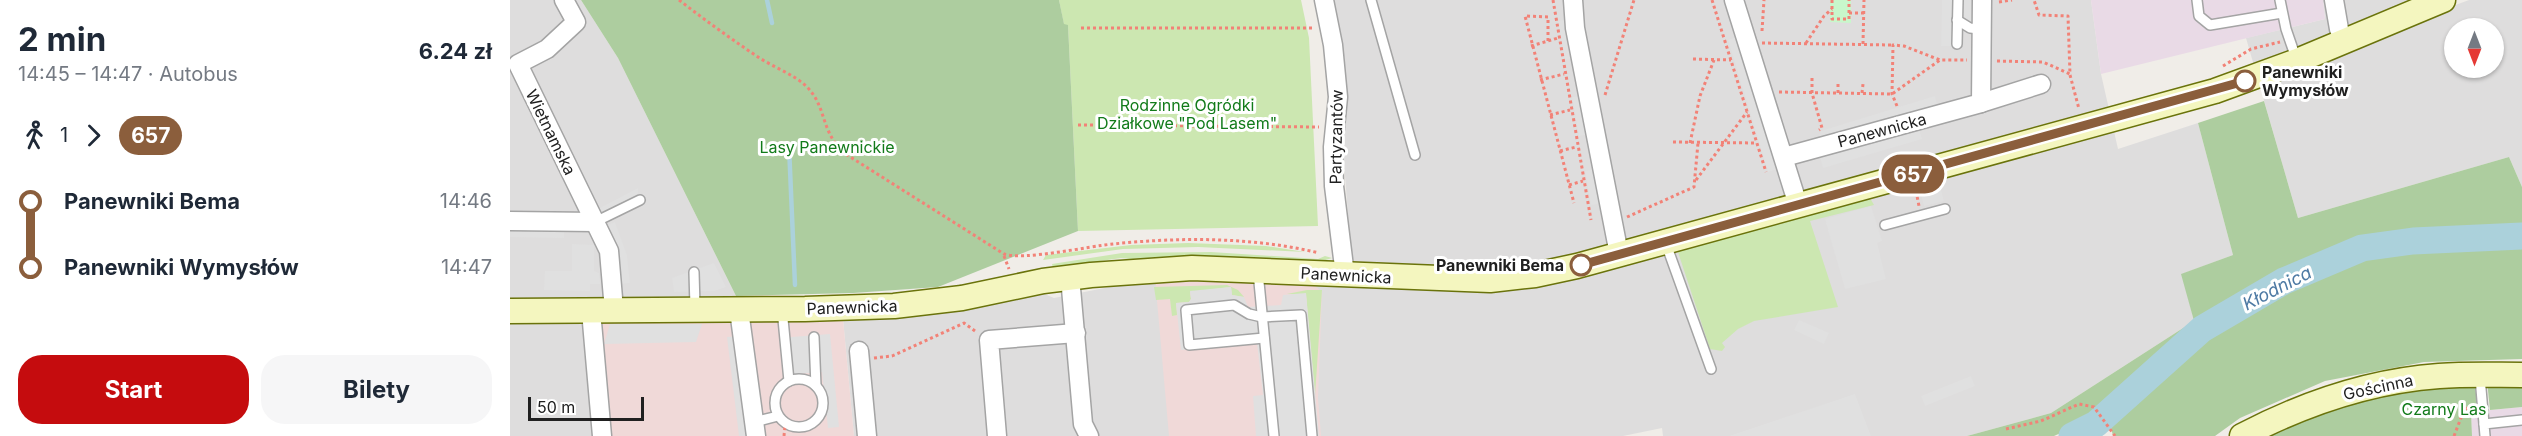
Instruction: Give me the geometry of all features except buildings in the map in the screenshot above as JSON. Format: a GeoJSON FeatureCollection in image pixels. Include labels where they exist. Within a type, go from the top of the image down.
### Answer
{"type":"FeatureCollection","features":[{"type":"Feature","properties":{"kind":"street","name":"Wietnamska"},"geometry":{"type":"LineString","coordinates":[[564,0],[576,22],[547,49],[518,64],[609,251],[603,310],[602,436]]}},
{"type":"Feature","properties":{"kind":"street","name":"Partyzantów"},"geometry":{"type":"LineString","coordinates":[[1324,0],[1330,28],[1338,97],[1333,147],[1334,186],[1345,275]]}},
{"type":"Feature","properties":{"kind":"street"},"geometry":{"type":"LineString","coordinates":[[1573,0],[1575,28],[1619,254]]}},
{"type":"Feature","properties":{"kind":"street"},"geometry":{"type":"LineString","coordinates":[[1734,0],[1798,205]]}},
{"type":"Feature","properties":{"kind":"street"},"geometry":{"type":"LineString","coordinates":[[2334,0],[2339,29],[2344,42]]}},
{"type":"Feature","properties":{"kind":"street","name":"Panewnicka"},"geometry":{"type":"LineString","coordinates":[[510,311],[739,310],[894,306],[962,298],[1071,277],[1180,269],[1496,279],[1558,271],[2215,91],[2294,52],[2344,42],[2443,0]]}},
{"type":"Feature","properties":{"kind":"street"},"geometry":{"type":"LineString","coordinates":[[1981,103],[1980,29],[1986,2]]}},
{"type":"Feature","properties":{"kind":"street","name":"Panewnicka"},"geometry":{"type":"LineString","coordinates":[[1784,157],[1981,103],[2040,76]]}},
{"type":"Feature","properties":{"kind":"street"},"geometry":{"type":"LineString","coordinates":[[510,221],[595,222]]}},
{"type":"Feature","properties":{"kind":"street"},"geometry":{"type":"LineString","coordinates":[[1071,277],[1083,424],[1089,436]]}},
{"type":"Feature","properties":{"kind":"street"},"geometry":{"type":"LineString","coordinates":[[739,310],[755,429]]}},
{"type":"Feature","properties":{"kind":"street"},"geometry":{"type":"LineString","coordinates":[[997,436],[989,340],[1076,333]]}},
{"type":"Feature","properties":{"kind":"street"},"geometry":{"type":"LineString","coordinates":[[860,355],[867,436]]}},
{"type":"Feature","properties":{"kind":"street","name":"Gościnna"},"geometry":{"type":"LineString","coordinates":[[2242,436],[2305,407],[2366,388],[2422,378],[2522,375]]}},
{"type":"Feature","properties":{"kind":"lane"},"geometry":{"type":"LineString","coordinates":[[1371,0],[1415,155]]}},
{"type":"Feature","properties":{"kind":"lane"},"geometry":{"type":"LineString","coordinates":[[1957,44],[1958,0]]}},
{"type":"Feature","properties":{"kind":"lane"},"geometry":{"type":"LineString","coordinates":[[2197,0],[2199,16],[2210,25],[2282,13]]}},
{"type":"Feature","properties":{"kind":"lane"},"geometry":{"type":"LineString","coordinates":[[2280,0],[2294,52]]}},
{"type":"Feature","properties":{"kind":"lane"},"geometry":{"type":"LineString","coordinates":[[1957,20],[1970,28],[1980,29]]}},
{"type":"Feature","properties":{"kind":"lane"},"geometry":{"type":"LineString","coordinates":[[595,222],[640,200]]}},
{"type":"Feature","properties":{"kind":"lane"},"geometry":{"type":"LineString","coordinates":[[1885,225],[1945,209]]}},
{"type":"Feature","properties":{"kind":"lane"},"geometry":{"type":"LineString","coordinates":[[1666,242],[1712,369]]}},
{"type":"Feature","properties":{"kind":"lane"},"geometry":{"type":"LineString","coordinates":[[1258,270],[1274,436]]}},
{"type":"Feature","properties":{"kind":"lane"},"geometry":{"type":"LineString","coordinates":[[694,272],[695,310]]}},
{"type":"Feature","properties":{"kind":"lane"},"geometry":{"type":"LineString","coordinates":[[1264,338],[1189,345],[1186,310],[1234,305],[1249,314],[1262,317],[1301,315],[1312,436]]}},
{"type":"Feature","properties":{"kind":"lane"},"geometry":{"type":"LineString","coordinates":[[782,309],[789,381]]}},
{"type":"Feature","properties":{"kind":"lane"},"geometry":{"type":"LineString","coordinates":[[814,337],[818,378],[816,386]]}},
{"type":"Feature","properties":{"kind":"lane"},"geometry":{"type":"LineString","coordinates":[[2480,375],[2485,436]]}},
{"type":"Feature","properties":{"kind":"lane"},"geometry":{"type":"LineString","coordinates":[[799,379],[809,381],[816,386],[823,404],[821,414],[816,421],[809,426],[799,428],[786,424],[778,416],[775,400],[781,387],[789,381],[799,379]]}},
{"type":"Feature","properties":{"kind":"lane"},"geometry":{"type":"LineString","coordinates":[[755,429],[778,416]]}},
{"type":"Feature","properties":{"kind":"lane"},"geometry":{"type":"LineString","coordinates":[[2484,424],[2522,420]]}},
{"type":"Feature","properties":{"kind":"path"},"geometry":{"type":"LineString","coordinates":[[679,0],[758,57],[805,85],[820,105],[826,129],[833,143],[844,153],[1004,254],[1021,257],[1112,244],[1176,241],[1264,244],[1322,253]]}},
{"type":"Feature","properties":{"kind":"path"},"geometry":{"type":"LineString","coordinates":[[1553,0],[1576,147],[1591,220]]}},
{"type":"Feature","properties":{"kind":"path"},"geometry":{"type":"LineString","coordinates":[[1603,100],[1634,0]]}},
{"type":"Feature","properties":{"kind":"path"},"geometry":{"type":"LineString","coordinates":[[1712,0],[1766,172]]}},
{"type":"Feature","properties":{"kind":"path"},"geometry":{"type":"LineString","coordinates":[[1754,1],[1764,0],[1759,44],[1904,46],[1940,60],[2043,62],[2070,74]]}},
{"type":"Feature","properties":{"kind":"path"},"geometry":{"type":"LineString","coordinates":[[1832,0],[1832,19],[1849,20],[1849,0]]}},
{"type":"Feature","properties":{"kind":"path"},"geometry":{"type":"LineString","coordinates":[[1863,44],[1864,0]]}},
{"type":"Feature","properties":{"kind":"path"},"geometry":{"type":"LineString","coordinates":[[1986,2],[2012,0]]}},
{"type":"Feature","properties":{"kind":"path"},"geometry":{"type":"LineString","coordinates":[[2034,0],[2039,15],[2068,16],[2070,74],[2080,114]]}},
{"type":"Feature","properties":{"kind":"path"},"geometry":{"type":"LineString","coordinates":[[1806,43],[1824,16],[1832,9]]}},
{"type":"Feature","properties":{"kind":"path"},"geometry":{"type":"LineString","coordinates":[[1849,13],[1864,13]]}},
{"type":"Feature","properties":{"kind":"path"},"geometry":{"type":"LineString","coordinates":[[1548,41],[1548,17],[1525,16],[1531,46],[1574,203]]}},
{"type":"Feature","properties":{"kind":"path"},"geometry":{"type":"LineString","coordinates":[[1081,28],[1330,28]]}},
{"type":"Feature","properties":{"kind":"path"},"geometry":{"type":"LineString","coordinates":[[1531,46],[1558,38]]}},
{"type":"Feature","properties":{"kind":"path"},"geometry":{"type":"LineString","coordinates":[[1893,45],[1892,94],[1897,106]]}},
{"type":"Feature","properties":{"kind":"path"},"geometry":{"type":"LineString","coordinates":[[2221,68],[2261,45],[2294,52]]}},
{"type":"Feature","properties":{"kind":"path"},"geometry":{"type":"LineString","coordinates":[[1693,59],[1731,60]]}},
{"type":"Feature","properties":{"kind":"path"},"geometry":{"type":"LineString","coordinates":[[1690,143],[1700,96],[1714,60]]}},
{"type":"Feature","properties":{"kind":"path"},"geometry":{"type":"LineString","coordinates":[[1773,92],[1892,94],[1940,60]]}},
{"type":"Feature","properties":{"kind":"path"},"geometry":{"type":"LineString","coordinates":[[2040,76],[2049,65]]}},
{"type":"Feature","properties":{"kind":"path"},"geometry":{"type":"LineString","coordinates":[[1540,80],[1564,74]]}},
{"type":"Feature","properties":{"kind":"path"},"geometry":{"type":"LineString","coordinates":[[1812,78],[1812,93],[1822,128],[1819,130]]}},
{"type":"Feature","properties":{"kind":"path"},"geometry":{"type":"LineString","coordinates":[[1838,84],[1838,93]]}},
{"type":"Feature","properties":{"kind":"path"},"geometry":{"type":"LineString","coordinates":[[1862,93],[1863,84]]}},
{"type":"Feature","properties":{"kind":"path"},"geometry":{"type":"LineString","coordinates":[[1550,115],[1570,110]]}},
{"type":"Feature","properties":{"kind":"path"},"geometry":{"type":"LineString","coordinates":[[1695,180],[1747,112]]}},
{"type":"Feature","properties":{"kind":"path"},"geometry":{"type":"LineString","coordinates":[[1078,125],[1335,127]]}},
{"type":"Feature","properties":{"kind":"path"},"geometry":{"type":"LineString","coordinates":[[1673,142],[1757,143]]}},
{"type":"Feature","properties":{"kind":"path"},"geometry":{"type":"LineString","coordinates":[[1620,220],[1692,188],[1695,180],[1698,143]]}},
{"type":"Feature","properties":{"kind":"path"},"geometry":{"type":"LineString","coordinates":[[1560,151],[1576,147]]}},
{"type":"Feature","properties":{"kind":"path"},"geometry":{"type":"LineString","coordinates":[[1569,185],[1583,182]]}},
{"type":"Feature","properties":{"kind":"path"},"geometry":{"type":"LineString","coordinates":[[1916,188],[1921,215]]}},
{"type":"Feature","properties":{"kind":"path"},"geometry":{"type":"LineString","coordinates":[[1004,254],[1009,271]]}},
{"type":"Feature","properties":{"kind":"path"},"geometry":{"type":"LineString","coordinates":[[860,355],[892,356],[964,323],[989,340]]}},
{"type":"Feature","properties":{"kind":"path"},"geometry":{"type":"LineString","coordinates":[[2454,436],[2464,410],[2482,402]]}},
{"type":"Feature","properties":{"kind":"path"},"geometry":{"type":"LineString","coordinates":[[2006,429],[2041,421],[2079,404],[2094,407],[2115,436]]}},
{"type":"Feature","properties":{"kind":"path"},"geometry":{"type":"LineString","coordinates":[[784,436],[786,424]]}},
{"type":"Feature","properties":{"kind":"shaded area"},"geometry":{"type":"Polygon","coordinates":[[[510,0],[581,0],[618,58],[736,296],[739,310],[607,436],[510,436],[510,0]]]}},
{"type":"Feature","properties":{"kind":"shaded area"},"geometry":{"type":"Polygon","coordinates":[[[1324,0],[2091,0],[2101,74],[2118,149],[2198,123],[2233,255],[2182,274],[2194,321],[2051,413],[1967,436],[1663,436],[1662,428],[1623,436],[854,436],[843,319],[1023,285],[1054,298],[1155,278],[1353,281],[1344,162],[1346,84],[1324,0]]]}},
{"type":"Feature","properties":{"kind":"shaded area"},"geometry":{"type":"Polygon","coordinates":[[[1942,0],[1971,0],[1971,22],[1952,46],[1941,46],[1942,0]]]}},
{"type":"Feature","properties":{"kind":"shaded area"},"geometry":{"type":"Polygon","coordinates":[[[2091,0],[2323,0],[2325,19],[2101,74],[2091,0]]]}},
{"type":"Feature","properties":{"kind":"shaded area"},"geometry":{"type":"Polygon","coordinates":[[[2323,0],[2424,0],[2426,16],[2469,0],[2522,0],[2522,187],[2509,157],[2298,218],[2246,38],[2325,19],[2323,0]]]}},
{"type":"Feature","properties":{"kind":"shaded area"},"geometry":{"type":"Polygon","coordinates":[[[1570,19],[1576,58],[1565,60],[1558,21],[1570,19]]]}},
{"type":"Feature","properties":{"kind":"shaded area"},"geometry":{"type":"Polygon","coordinates":[[[1740,36],[1780,168],[1768,172],[1728,40],[1740,36]]]}},
{"type":"Feature","properties":{"kind":"shaded area"},"geometry":{"type":"Polygon","coordinates":[[[1583,96],[1589,134],[1579,136],[1572,97],[1583,96]]]}},
{"type":"Feature","properties":{"kind":"shaded area"},"geometry":{"type":"Polygon","coordinates":[[[1935,96],[1941,120],[1918,127],[1922,139],[1823,168],[1816,143],[1821,131],[1935,96]]]}},
{"type":"Feature","properties":{"kind":"shaded area"},"geometry":{"type":"Polygon","coordinates":[[[1596,169],[1602,203],[1591,205],[1585,171],[1596,169]]]}},
{"type":"Feature","properties":{"kind":"shaded area"},"geometry":{"type":"Polygon","coordinates":[[[638,188],[638,197],[599,216],[596,210],[638,188]]]}},
{"type":"Feature","properties":{"kind":"shaded area"},"geometry":{"type":"Polygon","coordinates":[[[1941,190],[1944,201],[1924,206],[1921,195],[1941,190]]]}},
{"type":"Feature","properties":{"kind":"shaded area"},"geometry":{"type":"Polygon","coordinates":[[[1871,206],[1882,241],[1877,243],[1886,279],[1845,289],[1825,219],[1871,206]]]}},
{"type":"Feature","properties":{"kind":"shaded area"},"geometry":{"type":"Polygon","coordinates":[[[615,222],[627,255],[630,283],[619,284],[604,227],[615,222]]]}},
{"type":"Feature","properties":{"kind":"shaded area"},"geometry":{"type":"Polygon","coordinates":[[[510,226],[564,226],[564,238],[510,237],[510,226]]]}},
{"type":"Feature","properties":{"kind":"shaded area"},"geometry":{"type":"Polygon","coordinates":[[[572,244],[594,245],[594,271],[599,273],[600,284],[590,284],[590,291],[544,290],[545,271],[572,271],[572,244]]]}},
{"type":"Feature","properties":{"kind":"shaded area"},"geometry":{"type":"Polygon","coordinates":[[[714,263],[726,287],[714,291],[674,292],[672,278],[714,263]]]}},
{"type":"Feature","properties":{"kind":"shaded area"},"geometry":{"type":"Polygon","coordinates":[[[1155,278],[1306,278],[1322,292],[1318,398],[1321,436],[1169,436],[1155,278]]]}},
{"type":"Feature","properties":{"kind":"shaded area"},"geometry":{"type":"Polygon","coordinates":[[[1231,287],[1232,295],[1244,297],[1248,307],[1281,305],[1283,295],[1306,293],[1319,436],[1256,436],[1253,396],[1263,395],[1257,343],[1181,350],[1176,303],[1189,302],[1190,291],[1231,287]]]}},
{"type":"Feature","properties":{"kind":"shaded area"},"geometry":{"type":"Polygon","coordinates":[[[843,319],[854,436],[607,436],[597,320],[843,319]]]}},
{"type":"Feature","properties":{"kind":"shaded area"},"geometry":{"type":"Polygon","coordinates":[[[1799,320],[1829,333],[1824,344],[1794,330],[1799,320]]]}},
{"type":"Feature","properties":{"kind":"shaded area"},"geometry":{"type":"Polygon","coordinates":[[[610,324],[702,324],[696,342],[604,344],[610,324]]]}},
{"type":"Feature","properties":{"kind":"shaded area"},"geometry":{"type":"Polygon","coordinates":[[[830,334],[839,427],[828,428],[822,372],[784,375],[779,338],[830,334]]]}},
{"type":"Feature","properties":{"kind":"shaded area"},"geometry":{"type":"Polygon","coordinates":[[[739,336],[752,436],[739,436],[727,337],[739,336]]]}},
{"type":"Feature","properties":{"kind":"shaded area"},"geometry":{"type":"Polygon","coordinates":[[[1971,376],[1975,386],[1925,406],[1921,396],[1971,376]]]}},
{"type":"Feature","properties":{"kind":"shaded area"},"geometry":{"type":"Polygon","coordinates":[[[1855,394],[1871,436],[1729,436],[1855,394]]]}},
{"type":"Feature","properties":{"kind":"shaded area"},"geometry":{"type":"Polygon","coordinates":[[[2522,407],[2522,436],[2472,436],[2471,412],[2522,407]]]}},
{"type":"Feature","properties":{"kind":"green space","name":"Lasy Panewnickie"},"geometry":{"type":"Polygon","coordinates":[[[581,0],[1059,0],[1064,24],[1068,25],[1078,231],[938,287],[853,293],[736,296],[618,58],[581,0]]]}},
{"type":"Feature","properties":{"kind":"green space","name":"Rodzinne Ogródki Działkowe \"Pod Lasem\""},"geometry":{"type":"Polygon","coordinates":[[[1059,0],[1301,0],[1309,38],[1318,226],[1078,231],[1068,25],[1064,25],[1059,0]]]}},
{"type":"Feature","properties":{"kind":"green space"},"geometry":{"type":"Polygon","coordinates":[[[1830,0],[1851,0],[1851,23],[1830,22],[1830,0]]]}},
{"type":"Feature","properties":{"kind":"green space"},"geometry":{"type":"Polygon","coordinates":[[[2264,101],[2298,218],[2509,157],[2522,187],[2522,229],[2419,232],[2360,239],[2267,279],[2190,331],[2090,420],[2054,436],[1967,436],[2051,413],[2194,321],[2181,274],[2233,255],[2198,123],[2264,101]]]}},
{"type":"Feature","properties":{"kind":"green space"},"geometry":{"type":"Polygon","coordinates":[[[1870,198],[1874,205],[1810,221],[1838,307],[1754,321],[1738,329],[1722,343],[1725,347],[1722,351],[1710,349],[1678,252],[1679,246],[1870,198]]]}},
{"type":"Feature","properties":{"kind":"green space"},"geometry":{"type":"Polygon","coordinates":[[[2522,240],[2522,359],[2424,362],[2325,381],[2240,418],[2215,436],[2113,436],[2109,419],[2204,331],[2286,285],[2360,255],[2410,247],[2522,240]]]}},
{"type":"Feature","properties":{"kind":"green space"},"geometry":{"type":"Polygon","coordinates":[[[1188,243],[1266,246],[1305,252],[1198,247],[1123,249],[1043,260],[1046,255],[1131,245],[1188,243]]]}},
{"type":"Feature","properties":{"kind":"green space"},"geometry":{"type":"Polygon","coordinates":[[[1211,252],[1332,258],[1316,263],[1225,257],[1139,260],[1121,258],[1053,268],[1052,264],[1122,253],[1211,252]]]}},
{"type":"Feature","properties":{"kind":"green space"},"geometry":{"type":"Polygon","coordinates":[[[1227,285],[1238,290],[1244,297],[1232,295],[1231,287],[1190,292],[1189,302],[1176,303],[1177,315],[1172,316],[1170,299],[1156,300],[1154,287],[1227,285]]]}},
{"type":"Feature","properties":{"kind":"green space"},"geometry":{"type":"Polygon","coordinates":[[[1322,290],[1315,396],[1306,294],[1287,294],[1322,290]]]}},
{"type":"Feature","properties":{"kind":"green space","name":"Czarny Las"},"geometry":{"type":"Polygon","coordinates":[[[2474,381],[2478,406],[2471,412],[2472,436],[2261,436],[2346,401],[2474,381]]]}},
{"type":"Feature","properties":{"kind":"green space"},"geometry":{"type":"Polygon","coordinates":[[[2487,381],[2522,381],[2522,407],[2490,410],[2487,381]]]}},
{"type":"Feature","properties":{"kind":"waterway"},"geometry":{"type":"LineString","coordinates":[[767,0],[772,23]]}},
{"type":"Feature","properties":{"kind":"waterway"},"geometry":{"type":"LineString","coordinates":[[789,146],[795,285]]}},
{"type":"Feature","properties":{"kind":"waterway","name":"Kłodnica"},"geometry":{"type":"LineString","coordinates":[[2072,436],[2096,424],[2202,329],[2284,281],[2362,248],[2413,241],[2522,236]]}},
{"type":"Feature","properties":{"kind":"bus line","name":"657"},"geometry":{"type":"LineString","coordinates":[[1581,265],[2245,81]]}},
{"type":"Feature","properties":{"kind":"place","name":"Panewniki Wymysłów"},"geometry":{"type":"Point","coordinates":[2245,81]}},
{"type":"Feature","properties":{"kind":"place","name":"Panewniki Bema"},"geometry":{"type":"Point","coordinates":[1581,265]}}]}
